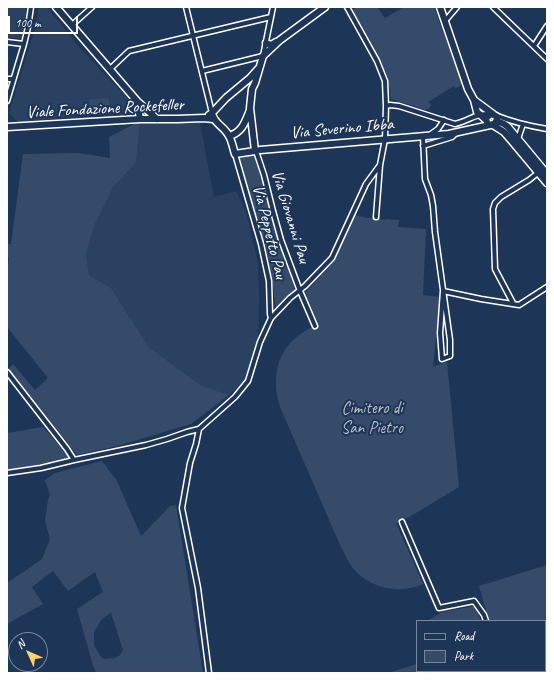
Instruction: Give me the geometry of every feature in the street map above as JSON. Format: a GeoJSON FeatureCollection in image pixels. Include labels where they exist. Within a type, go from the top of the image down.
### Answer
{"type":"FeatureCollection","features":[{"type":"Feature","properties":{"kind":"street"},"geometry":{"type":"LineString","coordinates":[[72,25],[92,7]]}},
{"type":"Feature","properties":{"kind":"street"},"geometry":{"type":"LineString","coordinates":[[186,7],[212,116],[230,136],[235,154]]}},
{"type":"Feature","properties":{"kind":"street"},"geometry":{"type":"LineString","coordinates":[[230,136],[241,130],[250,108],[252,89],[263,56],[273,7]]}},
{"type":"Feature","properties":{"kind":"street"},"geometry":{"type":"LineString","coordinates":[[202,71],[263,56],[280,40],[325,7]]}},
{"type":"Feature","properties":{"kind":"street"},"geometry":{"type":"LineString","coordinates":[[348,7],[377,61],[385,81],[385,140],[380,165],[376,217]]}},
{"type":"Feature","properties":{"kind":"street"},"geometry":{"type":"LineString","coordinates":[[440,7],[468,89],[474,100],[510,139],[544,171]]}},
{"type":"Feature","properties":{"kind":"street"},"geometry":{"type":"LineString","coordinates":[[445,20],[457,7]]}},
{"type":"Feature","properties":{"kind":"street"},"geometry":{"type":"LineString","coordinates":[[493,7],[547,59]]}},
{"type":"Feature","properties":{"kind":"street"},"geometry":{"type":"LineString","coordinates":[[7,101],[24,44],[32,8]]}},
{"type":"Feature","properties":{"kind":"street"},"geometry":{"type":"LineString","coordinates":[[59,8],[137,101],[157,119]]}},
{"type":"Feature","properties":{"kind":"street"},"geometry":{"type":"LineString","coordinates":[[110,69],[129,52],[270,18]]}},
{"type":"Feature","properties":{"kind":"street"},"geometry":{"type":"LineString","coordinates":[[534,46],[547,26]]}},
{"type":"Feature","properties":{"kind":"street"},"geometry":{"type":"LineString","coordinates":[[266,43],[271,45],[280,40]]}},
{"type":"Feature","properties":{"kind":"street"},"geometry":{"type":"LineString","coordinates":[[7,42],[24,44]]}},
{"type":"Feature","properties":{"kind":"street","name":"Viale Fondazione Rockefeller"},"geometry":{"type":"LineString","coordinates":[[7,127],[140,119],[204,118],[212,116],[226,98],[250,78],[260,67]]}},
{"type":"Feature","properties":{"kind":"street"},"geometry":{"type":"LineString","coordinates":[[7,79],[13,79]]}},
{"type":"Feature","properties":{"kind":"street"},"geometry":{"type":"LineString","coordinates":[[243,84],[246,82],[249,83],[252,85],[252,89]]}},
{"type":"Feature","properties":{"kind":"street"},"geometry":{"type":"LineString","coordinates":[[474,100],[476,110],[479,114],[504,124],[518,139],[544,171],[547,183]]}},
{"type":"Feature","properties":{"kind":"street"},"geometry":{"type":"LineString","coordinates":[[137,101],[140,119]]}},
{"type":"Feature","properties":{"kind":"street"},"geometry":{"type":"LineString","coordinates":[[386,106],[399,106],[455,124],[479,114]]}},
{"type":"Feature","properties":{"kind":"street"},"geometry":{"type":"LineString","coordinates":[[250,108],[258,150]]}},
{"type":"Feature","properties":{"kind":"street"},"geometry":{"type":"LineString","coordinates":[[493,119],[506,120],[547,129]]}},
{"type":"Feature","properties":{"kind":"street","name":"Via Severino Ibba"},"geometry":{"type":"LineString","coordinates":[[235,154],[258,150],[385,140],[457,132],[484,125],[493,119]]}},
{"type":"Feature","properties":{"kind":"street"},"geometry":{"type":"LineString","coordinates":[[443,291],[440,333],[442,359],[450,356],[450,340],[435,232],[433,206],[431,195],[425,179],[423,146],[425,136],[438,129],[444,120]]}},
{"type":"Feature","properties":{"kind":"street"},"geometry":{"type":"LineString","coordinates":[[518,139],[523,124]]}},
{"type":"Feature","properties":{"kind":"street"},"geometry":{"type":"LineString","coordinates":[[423,146],[452,137],[457,132]]}},
{"type":"Feature","properties":{"kind":"street","name":"Via Giovanni Pau"},"geometry":{"type":"LineString","coordinates":[[258,150],[273,211],[282,240],[300,291],[315,326]]}},
{"type":"Feature","properties":{"kind":"street","name":"Via Peppetto Pau"},"geometry":{"type":"LineString","coordinates":[[235,154],[262,244],[269,281],[271,318]]}},
{"type":"Feature","properties":{"kind":"street"},"geometry":{"type":"LineString","coordinates":[[7,473],[41,468],[146,445],[167,440],[199,429],[235,397],[248,381],[260,342],[271,318],[332,258],[366,184],[380,165]]}},
{"type":"Feature","properties":{"kind":"street"},"geometry":{"type":"LineString","coordinates":[[513,304],[495,269],[493,209],[495,203],[501,197],[544,171]]}},
{"type":"Feature","properties":{"kind":"street"},"geometry":{"type":"LineString","coordinates":[[443,291],[519,305],[547,287]]}},
{"type":"Feature","properties":{"kind":"street"},"geometry":{"type":"LineString","coordinates":[[7,372],[9,378],[27,398],[74,460]]}},
{"type":"Feature","properties":{"kind":"street"},"geometry":{"type":"LineString","coordinates":[[199,429],[190,463],[182,508],[198,588],[209,673]]}},
{"type":"Feature","properties":{"kind":"street"},"geometry":{"type":"LineString","coordinates":[[402,522],[439,608],[474,602],[484,615],[486,620]]}},
{"type":"Feature","properties":{"kind":"shaded area"},"geometry":{"type":"Polygon","coordinates":[[[7,7],[26,7],[26,19],[22,39],[7,37],[7,7]]]}},
{"type":"Feature","properties":{"kind":"shaded area"},"geometry":{"type":"Polygon","coordinates":[[[39,7],[47,7],[78,46],[136,107],[135,114],[105,116],[103,114],[18,122],[9,113],[35,29],[39,7]]]}},
{"type":"Feature","properties":{"kind":"shaded area"},"geometry":{"type":"Polygon","coordinates":[[[140,121],[200,123],[214,197],[236,191],[246,212],[258,263],[258,341],[243,382],[229,395],[200,385],[149,347],[111,288],[89,275],[86,254],[94,226],[114,186],[136,163],[140,121]]]}},
{"type":"Feature","properties":{"kind":"green space"},"geometry":{"type":"Polygon","coordinates":[[[354,7],[377,7],[385,18],[404,7],[434,7],[462,83],[460,86],[456,88],[454,86],[428,102],[431,104],[429,109],[426,110],[391,99],[388,78],[381,61],[353,10],[355,9],[354,7]]]}},
{"type":"Feature","properties":{"kind":"green space"},"geometry":{"type":"Polygon","coordinates":[[[109,98],[109,108],[90,110],[89,99],[109,98]]]}},
{"type":"Feature","properties":{"kind":"green space"},"geometry":{"type":"Polygon","coordinates":[[[140,121],[136,163],[114,186],[94,226],[86,254],[89,275],[111,288],[149,347],[200,385],[229,395],[191,424],[117,446],[77,455],[9,369],[13,364],[35,390],[48,378],[7,327],[7,275],[9,257],[7,257],[7,244],[11,244],[23,154],[79,153],[110,158],[109,137],[140,121]]]}},
{"type":"Feature","properties":{"kind":"green space"},"geometry":{"type":"Polygon","coordinates":[[[254,155],[262,176],[271,212],[295,289],[276,308],[264,242],[239,158],[254,155]]]}},
{"type":"Feature","properties":{"kind":"green space","name":"Cimitero di San Pietro"},"geometry":{"type":"Polygon","coordinates":[[[353,215],[365,218],[374,217],[385,220],[399,220],[398,227],[426,229],[423,295],[440,297],[433,367],[447,362],[459,487],[411,516],[396,523],[423,584],[404,589],[384,588],[375,585],[366,580],[350,564],[340,545],[280,407],[277,396],[276,376],[281,357],[286,348],[293,340],[306,330],[319,325],[307,298],[306,292],[334,261],[353,215]]]}},
{"type":"Feature","properties":{"kind":"green space"},"geometry":{"type":"Polygon","coordinates":[[[43,427],[67,454],[67,458],[65,460],[41,465],[7,470],[7,433],[43,427]]]}},
{"type":"Feature","properties":{"kind":"green space"},"geometry":{"type":"Polygon","coordinates":[[[102,461],[117,481],[141,536],[170,506],[176,505],[203,673],[96,673],[77,609],[103,592],[95,572],[68,591],[53,571],[32,587],[43,604],[7,624],[7,583],[42,559],[50,539],[45,521],[50,495],[45,480],[55,473],[102,461]],[[111,613],[102,619],[94,632],[94,645],[101,657],[105,659],[115,658],[120,655],[123,650],[111,613]]]}},
{"type":"Feature","properties":{"kind":"green space"},"geometry":{"type":"Polygon","coordinates":[[[547,565],[547,622],[546,620],[489,620],[479,586],[547,565]]]}},
{"type":"Feature","properties":{"kind":"green space"},"geometry":{"type":"Polygon","coordinates":[[[476,606],[481,620],[429,620],[442,612],[476,606]]]}},
{"type":"Feature","properties":{"kind":"green space"},"geometry":{"type":"Polygon","coordinates":[[[416,664],[416,672],[497,673],[391,673],[416,664]]]}}]}
